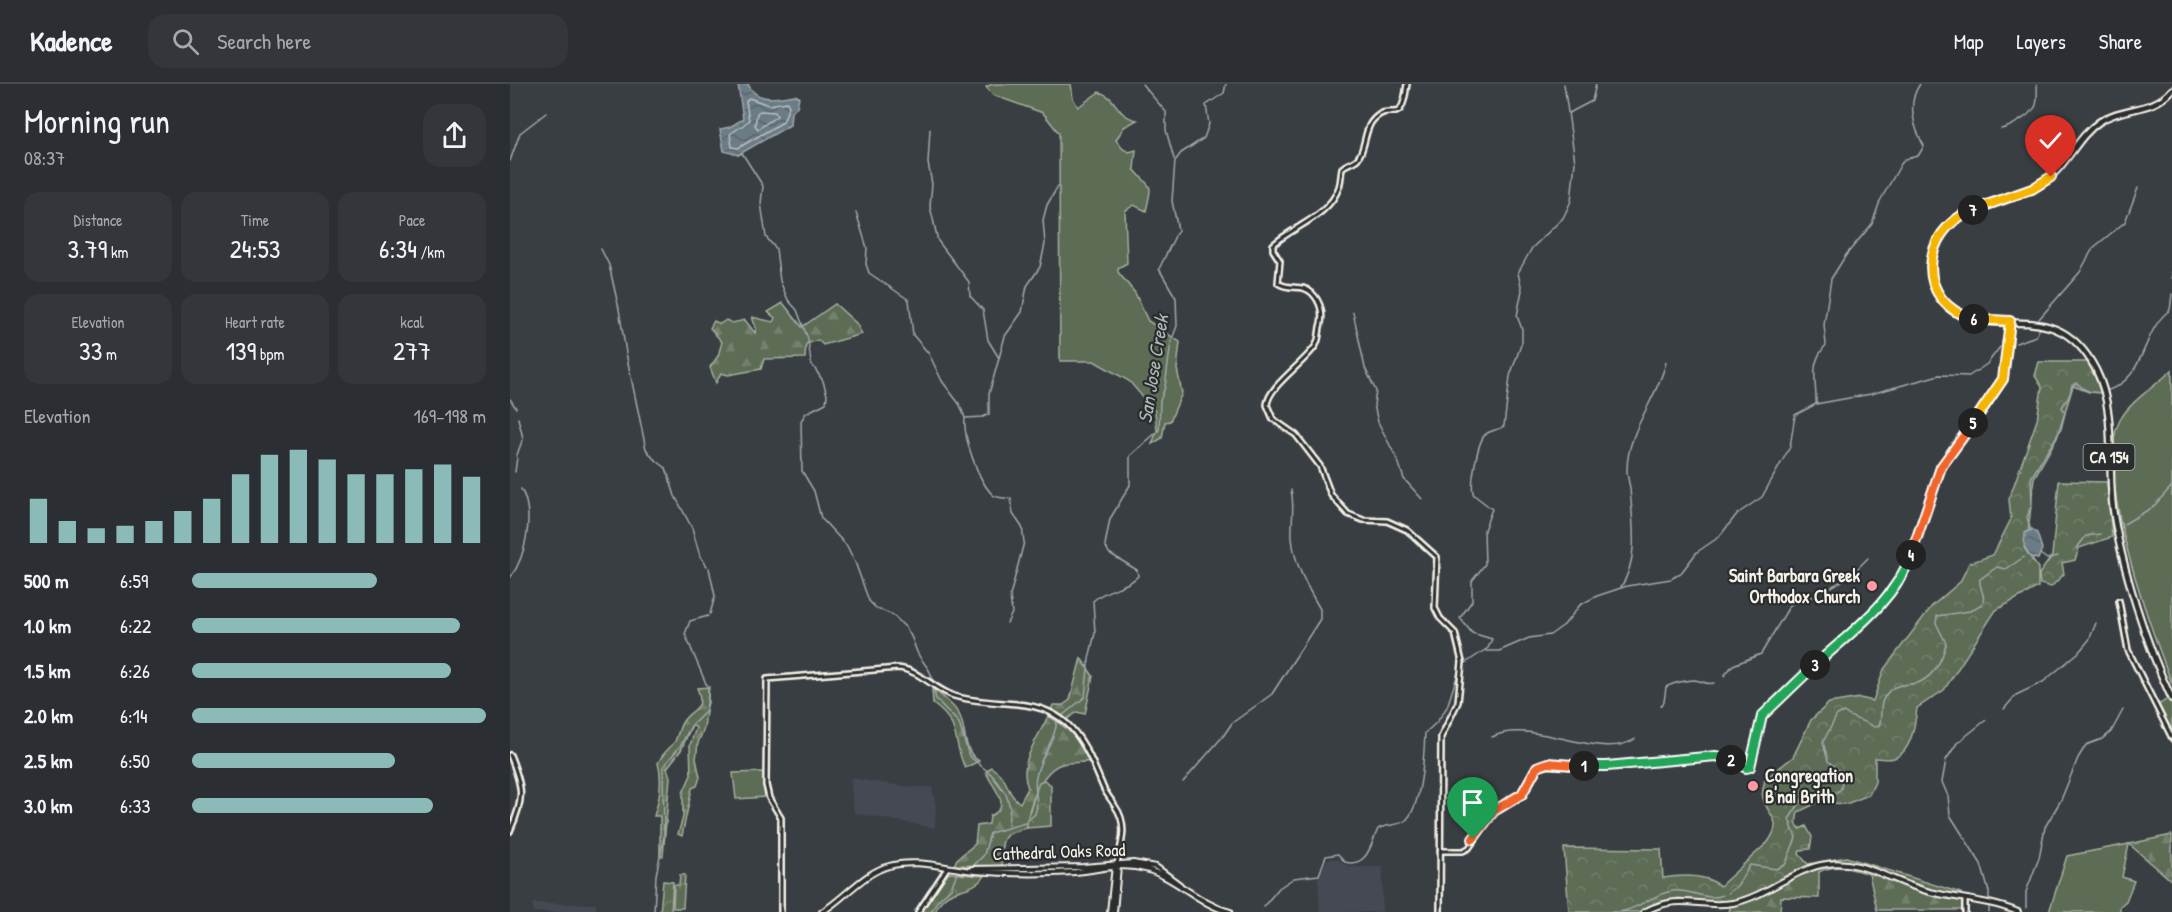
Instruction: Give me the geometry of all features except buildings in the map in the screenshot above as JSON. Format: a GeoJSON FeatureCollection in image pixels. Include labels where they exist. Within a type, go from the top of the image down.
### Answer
{"type":"FeatureCollection","features":[{"type":"Feature","properties":{"kind":"main road","name":"CA 154"},"geometry":{"type":"LineString","coordinates":[[2172,90],[2155,104],[2114,114],[2099,122],[2087,133],[2068,159],[2041,184],[1967,212],[1948,228],[1934,250],[1930,263],[1932,279],[1940,296],[1951,308],[1966,317],[2040,324],[2065,334],[2087,356],[2101,383],[2106,401],[2112,496],[2118,536],[2152,649],[2172,699]]}},
{"type":"Feature","properties":{"kind":"main road","name":"Cathedral Oaks Road"},"geometry":{"type":"LineString","coordinates":[[822,912],[868,876],[883,868],[906,863],[969,870],[1117,865],[1156,867],[1205,903],[1230,912]]}},
{"type":"Feature","properties":{"kind":"main road"},"geometry":{"type":"LineString","coordinates":[[1644,912],[1675,901],[1721,904],[1739,902],[1811,868],[1834,863],[1857,865],[1920,889],[1965,899],[1992,902],[2018,912]]}},
{"type":"Feature","properties":{"kind":"main road"},"geometry":{"type":"LineString","coordinates":[[1112,912],[1117,865]]}},
{"type":"Feature","properties":{"kind":"street"},"geometry":{"type":"LineString","coordinates":[[1407,84],[1403,108],[1373,120],[1359,156],[1342,168],[1338,189],[1329,202],[1308,222],[1273,246],[1280,265],[1278,283],[1284,287],[1309,290],[1317,299],[1323,317],[1316,346],[1283,379],[1270,396],[1267,405],[1273,419],[1296,435],[1320,466],[1331,495],[1348,514],[1363,520],[1387,521],[1407,530],[1434,554],[1438,563],[1436,611],[1455,633],[1462,670],[1458,702],[1440,737],[1440,912]]}},
{"type":"Feature","properties":{"kind":"street"},"geometry":{"type":"LineString","coordinates":[[1440,851],[1463,851],[1469,848],[1494,811],[1522,794],[1534,770],[1544,763],[1607,766],[1716,756],[1726,757],[1746,768],[1750,767],[1762,716],[1876,609],[1905,572],[1941,467],[1988,405],[2003,379],[2010,321]]}},
{"type":"Feature","properties":{"kind":"street"},"geometry":{"type":"LineString","coordinates":[[2119,601],[2128,650],[2172,738]]}},
{"type":"Feature","properties":{"kind":"street"},"geometry":{"type":"LineString","coordinates":[[781,912],[781,818],[769,798],[766,785],[767,680],[898,668],[917,674],[953,696],[1026,704],[1053,715],[1080,737],[1088,749],[1104,790],[1119,812],[1124,835],[1117,865]]}},
{"type":"Feature","properties":{"kind":"street"},"geometry":{"type":"LineString","coordinates":[[510,755],[518,772],[522,793],[520,806],[510,831]]}},
{"type":"Feature","properties":{"kind":"street"},"geometry":{"type":"LineString","coordinates":[[918,912],[947,868]]}},
{"type":"Feature","properties":{"kind":"street"},"geometry":{"type":"LineString","coordinates":[[1965,899],[1965,912]]}},
{"type":"Feature","properties":{"kind":"shaded area"},"geometry":{"type":"Polygon","coordinates":[[[850,778],[910,787],[932,787],[936,806],[935,828],[854,813],[850,778]]]}},
{"type":"Feature","properties":{"kind":"shaded area"},"geometry":{"type":"Polygon","coordinates":[[[1328,859],[1337,859],[1350,867],[1383,867],[1382,912],[1320,912],[1318,878],[1328,859]]]}},
{"type":"Feature","properties":{"kind":"shaded area"},"geometry":{"type":"Polygon","coordinates":[[[532,903],[596,904],[596,912],[534,912],[532,903]]]}},
{"type":"Feature","properties":{"kind":"green space"},"geometry":{"type":"Polygon","coordinates":[[[992,84],[1071,84],[1073,98],[1078,107],[1099,92],[1110,98],[1124,114],[1137,120],[1124,127],[1116,140],[1123,149],[1129,152],[1136,150],[1134,169],[1148,184],[1150,194],[1146,211],[1134,205],[1125,211],[1127,263],[1118,268],[1118,272],[1135,293],[1148,321],[1180,342],[1177,369],[1182,393],[1170,421],[1165,422],[1162,438],[1152,444],[1157,431],[1155,411],[1129,381],[1094,361],[1060,361],[1059,133],[1043,113],[993,95],[986,87],[992,84]]]}},
{"type":"Feature","properties":{"kind":"green space"},"geometry":{"type":"Polygon","coordinates":[[[783,303],[802,327],[835,304],[856,323],[862,334],[823,345],[818,340],[806,344],[805,358],[764,359],[761,369],[728,375],[721,373],[716,383],[710,367],[718,356],[722,342],[710,328],[714,321],[720,324],[726,320],[732,323],[745,320],[755,333],[756,328],[752,317],[773,322],[775,318],[768,312],[783,303]]]}},
{"type":"Feature","properties":{"kind":"green space"},"geometry":{"type":"Polygon","coordinates":[[[2039,362],[2090,362],[2101,393],[2089,392],[2073,386],[2057,438],[2034,478],[2027,542],[2024,548],[2038,568],[2038,587],[1996,610],[1944,690],[1917,708],[1912,736],[1905,750],[1892,759],[1875,758],[1875,782],[1869,795],[1846,804],[1819,802],[1798,812],[1796,823],[1800,829],[1806,826],[1812,837],[1810,849],[1800,850],[1799,854],[1812,869],[1756,897],[1722,905],[1679,898],[1658,902],[1639,912],[1569,912],[1564,848],[1661,849],[1663,878],[1701,877],[1720,886],[1768,842],[1775,824],[1762,796],[1765,779],[1793,757],[1811,720],[1829,703],[1860,698],[1873,701],[1884,669],[1932,606],[1960,582],[1969,563],[1993,555],[2011,519],[2009,499],[2037,420],[2042,387],[2035,376],[2039,362]]]}},
{"type":"Feature","properties":{"kind":"green space"},"geometry":{"type":"Polygon","coordinates":[[[2172,370],[2172,684],[2151,627],[2128,551],[2113,476],[2113,444],[2120,420],[2125,413],[2172,370]]]}},
{"type":"Feature","properties":{"kind":"green space"},"geometry":{"type":"Polygon","coordinates":[[[2059,481],[2107,482],[2112,537],[2079,548],[2075,560],[2062,563],[2064,574],[2051,587],[2040,584],[2039,574],[2052,556],[2059,481]]]}},
{"type":"Feature","properties":{"kind":"green space"},"geometry":{"type":"Polygon","coordinates":[[[1081,658],[1093,676],[1085,714],[1077,712],[1067,719],[1051,710],[1053,705],[1063,705],[1070,700],[1081,658]]]}},
{"type":"Feature","properties":{"kind":"green space"},"geometry":{"type":"Polygon","coordinates":[[[709,687],[704,728],[698,743],[696,759],[700,777],[697,786],[692,788],[682,836],[678,834],[683,817],[683,793],[691,775],[690,745],[696,728],[694,726],[691,727],[681,750],[667,768],[670,777],[663,856],[660,856],[660,816],[654,816],[660,790],[658,763],[675,741],[685,718],[698,706],[700,696],[697,688],[709,687]]]}},
{"type":"Feature","properties":{"kind":"green space"},"geometry":{"type":"Polygon","coordinates":[[[932,689],[947,700],[959,714],[967,746],[979,761],[965,768],[952,726],[933,704],[932,689]]]}},
{"type":"Feature","properties":{"kind":"green space"},"geometry":{"type":"Polygon","coordinates":[[[2172,696],[2172,744],[2154,708],[2172,696]]]}},
{"type":"Feature","properties":{"kind":"green space"},"geometry":{"type":"Polygon","coordinates":[[[1048,716],[1073,735],[1091,761],[1062,764],[1048,774],[1033,801],[1027,828],[1007,835],[1002,843],[1002,866],[954,865],[957,859],[975,844],[977,826],[989,824],[990,816],[1000,807],[999,796],[986,772],[991,767],[998,772],[1012,795],[1020,803],[1028,788],[1025,779],[1027,760],[1048,716]]]}},
{"type":"Feature","properties":{"kind":"green space"},"geometry":{"type":"Polygon","coordinates":[[[765,772],[766,797],[736,799],[733,773],[765,772]]]}},
{"type":"Feature","properties":{"kind":"green space"},"geometry":{"type":"Polygon","coordinates":[[[1044,780],[1051,785],[1051,826],[1027,828],[1027,820],[1039,782],[1044,780]]]}},
{"type":"Feature","properties":{"kind":"green space"},"geometry":{"type":"Polygon","coordinates":[[[2172,835],[2172,881],[2129,844],[2172,835]]]}},
{"type":"Feature","properties":{"kind":"green space"},"geometry":{"type":"Polygon","coordinates":[[[2129,844],[2122,877],[2134,881],[2126,901],[2120,906],[2120,912],[2049,912],[2067,856],[2129,844]]]}},
{"type":"Feature","properties":{"kind":"green space"},"geometry":{"type":"Polygon","coordinates":[[[1846,857],[1961,893],[1963,910],[1877,910],[1869,874],[1838,867],[1819,872],[1819,898],[1781,897],[1780,912],[1729,912],[1731,904],[1812,869],[1808,864],[1846,857]]]}},
{"type":"Feature","properties":{"kind":"green space"},"geometry":{"type":"Polygon","coordinates":[[[949,873],[985,876],[972,886],[945,897],[935,912],[920,912],[925,902],[949,873]]]}},
{"type":"Feature","properties":{"kind":"green space"},"geometry":{"type":"Polygon","coordinates":[[[680,875],[685,875],[683,908],[673,908],[674,885],[679,885],[680,875]]]}},
{"type":"Feature","properties":{"kind":"green space"},"geometry":{"type":"Polygon","coordinates":[[[663,881],[673,882],[671,912],[660,912],[663,881]]]}},
{"type":"Feature","properties":{"kind":"water"},"geometry":{"type":"Polygon","coordinates":[[[738,84],[748,84],[762,97],[795,95],[799,97],[797,107],[791,113],[790,125],[738,155],[724,151],[720,129],[730,127],[743,119],[738,84]]]}},
{"type":"Feature","properties":{"kind":"water"},"geometry":{"type":"Polygon","coordinates":[[[2032,529],[2037,533],[2042,549],[2038,559],[2030,557],[2024,546],[2025,533],[2032,529]]]}},
{"type":"Feature","properties":{"kind":"waterway"},"geometry":{"type":"LineString","coordinates":[[1142,84],[1166,112],[1166,130],[1174,159]]}},
{"type":"Feature","properties":{"kind":"waterway","name":"San Jose Creek"},"geometry":{"type":"LineString","coordinates":[[973,866],[984,855],[990,833],[1025,823],[1035,814],[1036,777],[1056,728],[1057,720],[1085,697],[1089,659],[1095,633],[1093,601],[1138,576],[1137,570],[1109,553],[1105,545],[1110,519],[1130,485],[1130,456],[1159,430],[1160,401],[1165,387],[1171,342],[1177,326],[1176,298],[1159,269],[1178,230],[1172,201],[1175,161],[1181,153],[1204,138],[1209,124],[1206,105],[1224,93],[1226,84]]}},
{"type":"Feature","properties":{"kind":"waterway"},"geometry":{"type":"LineString","coordinates":[[1464,664],[1488,648],[1492,639],[1472,633],[1460,618],[1472,601],[1472,581],[1485,564],[1484,530],[1492,509],[1474,495],[1473,474],[1483,438],[1486,434],[1504,426],[1510,376],[1522,342],[1522,329],[1517,316],[1522,290],[1518,273],[1532,248],[1563,218],[1571,201],[1575,162],[1564,84]]}},
{"type":"Feature","properties":{"kind":"waterway"},"geometry":{"type":"LineString","coordinates":[[1569,113],[1592,101],[1596,84]]}},
{"type":"Feature","properties":{"kind":"waterway"},"geometry":{"type":"LineString","coordinates":[[1486,651],[1499,651],[1529,638],[1550,635],[1564,625],[1580,605],[1597,596],[1627,586],[1671,579],[1681,573],[1697,552],[1719,537],[1737,514],[1762,497],[1790,447],[1795,415],[1816,404],[1815,366],[1820,352],[1826,345],[1824,325],[1831,279],[1846,255],[1872,224],[1880,201],[1901,164],[1905,159],[1918,156],[1924,146],[1913,115],[1914,99],[1920,84]]}},
{"type":"Feature","properties":{"kind":"waterway"},"geometry":{"type":"LineString","coordinates":[[2001,129],[2019,121],[2033,110],[2037,102],[2037,84]]}},
{"type":"Feature","properties":{"kind":"waterway"},"geometry":{"type":"LineString","coordinates":[[510,161],[520,133],[546,113]]}},
{"type":"Feature","properties":{"kind":"waterway"},"geometry":{"type":"LineString","coordinates":[[930,129],[928,163],[932,184],[930,206],[938,241],[969,282],[970,296],[983,310],[988,340],[999,358],[989,394],[989,414],[983,417],[965,418],[965,426],[966,436],[982,480],[993,495],[1011,499],[1013,514],[1022,527],[1024,542],[1010,596],[1012,613],[1007,623]]}},
{"type":"Feature","properties":{"kind":"waterway"},"geometry":{"type":"LineString","coordinates":[[738,155],[742,153],[763,186],[761,203],[766,237],[776,249],[780,281],[788,300],[797,310],[808,339],[811,363],[823,381],[827,395],[826,403],[806,413],[801,421],[802,471],[814,491],[821,518],[847,546],[869,601],[876,608],[893,615],[905,627]]}},
{"type":"Feature","properties":{"kind":"waterway"},"geometry":{"type":"LineString","coordinates":[[999,358],[1005,336],[1022,312],[1027,286],[1040,267],[1045,244],[1043,220],[1047,205],[1058,186]]}},
{"type":"Feature","properties":{"kind":"waterway"},"geometry":{"type":"LineString","coordinates":[[2039,319],[2080,272],[2093,248],[2125,222],[2138,188]]}},
{"type":"Feature","properties":{"kind":"waterway"},"geometry":{"type":"LineString","coordinates":[[856,212],[867,248],[866,264],[869,273],[909,300],[913,335],[929,354],[942,381],[960,405],[965,418]]}},
{"type":"Feature","properties":{"kind":"waterway"},"geometry":{"type":"LineString","coordinates":[[601,249],[609,265],[619,309],[646,449],[666,468],[675,496],[692,528],[700,556],[707,566]]}},
{"type":"Feature","properties":{"kind":"waterway"},"geometry":{"type":"LineString","coordinates":[[2172,272],[2172,278]]}},
{"type":"Feature","properties":{"kind":"waterway"},"geometry":{"type":"LineString","coordinates":[[2031,531],[2027,517],[2032,505],[2031,478],[2061,429],[2065,413],[2062,407],[2070,394],[2072,385],[2077,383],[2089,391],[2098,393],[2117,387],[2128,378],[2160,319],[2170,310],[2172,294]]}},
{"type":"Feature","properties":{"kind":"waterway"},"geometry":{"type":"LineString","coordinates":[[1353,312],[1365,368],[1376,391],[1374,405],[1378,422],[1398,461],[1404,479],[1422,499]]}},
{"type":"Feature","properties":{"kind":"waterway"},"geometry":{"type":"LineString","coordinates":[[2016,343],[2036,336],[2040,328]]}},
{"type":"Feature","properties":{"kind":"waterway"},"geometry":{"type":"LineString","coordinates":[[1816,404],[1871,394],[1939,375],[1969,376],[1987,364],[2000,347]]}},
{"type":"Feature","properties":{"kind":"waterway"},"geometry":{"type":"LineString","coordinates":[[1621,587],[1631,564],[1633,551],[1633,526],[1627,472],[1628,455],[1637,428],[1657,388],[1666,362]]}},
{"type":"Feature","properties":{"kind":"waterway"},"geometry":{"type":"LineString","coordinates":[[510,399],[516,408]]}},
{"type":"Feature","properties":{"kind":"waterway"},"geometry":{"type":"LineString","coordinates":[[517,455],[523,438],[518,418]]}},
{"type":"Feature","properties":{"kind":"waterway"},"geometry":{"type":"LineString","coordinates":[[515,472],[517,457]]}},
{"type":"Feature","properties":{"kind":"waterway"},"geometry":{"type":"LineString","coordinates":[[2124,524],[2153,507],[2172,486]]}},
{"type":"Feature","properties":{"kind":"waterway"},"geometry":{"type":"LineString","coordinates":[[510,578],[520,559],[527,535],[527,510],[521,489]]}},
{"type":"Feature","properties":{"kind":"waterway"},"geometry":{"type":"LineString","coordinates":[[1183,782],[1232,723],[1272,694],[1320,619],[1320,609],[1295,557],[1291,490]]}},
{"type":"Feature","properties":{"kind":"waterway"},"geometry":{"type":"LineString","coordinates":[[2076,549],[2086,536],[2101,534]]}},
{"type":"Feature","properties":{"kind":"waterway"},"geometry":{"type":"LineString","coordinates":[[2040,554],[2047,559],[2058,556]]}},
{"type":"Feature","properties":{"kind":"waterway"},"geometry":{"type":"LineString","coordinates":[[1728,893],[1737,886],[1750,865],[1776,869],[1785,865],[1796,838],[1789,819],[1804,797],[1814,792],[1832,796],[1841,789],[1843,774],[1828,761],[1823,742],[1837,715],[1844,712],[1874,727],[1879,726],[1881,705],[1889,691],[1896,686],[1925,679],[1934,671],[1940,660],[1946,643],[1936,623],[1937,616],[1970,611],[1982,604],[1984,598],[1980,579],[1997,567],[2006,569],[2024,557]]}},
{"type":"Feature","properties":{"kind":"waterway"},"geometry":{"type":"LineString","coordinates":[[1831,587],[1849,577],[1868,558]]}},
{"type":"Feature","properties":{"kind":"waterway"},"geometry":{"type":"LineString","coordinates":[[709,568],[715,596],[710,614]]}},
{"type":"Feature","properties":{"kind":"waterway"},"geometry":{"type":"LineString","coordinates":[[1724,676],[1733,665],[1761,654],[1790,605],[1804,597],[1813,597]]}},
{"type":"Feature","properties":{"kind":"waterway"},"geometry":{"type":"LineString","coordinates":[[707,686],[685,634],[690,621],[708,616]]}},
{"type":"Feature","properties":{"kind":"waterway"},"geometry":{"type":"LineString","coordinates":[[2004,709],[2016,695],[2043,682],[2078,653],[2089,640],[2096,623]]}},
{"type":"Feature","properties":{"kind":"waterway"},"geometry":{"type":"LineString","coordinates":[[906,629],[931,674],[933,683]]}},
{"type":"Feature","properties":{"kind":"waterway"},"geometry":{"type":"LineString","coordinates":[[1264,906],[1279,888],[1294,878],[1319,875],[1326,856],[1338,854],[1345,862],[1353,863],[1364,858],[1378,829],[1402,823],[1411,814],[1419,793],[1425,733],[1437,722],[1447,707],[1459,670]]}},
{"type":"Feature","properties":{"kind":"waterway"},"geometry":{"type":"LineString","coordinates":[[1661,706],[1664,702],[1666,687],[1692,680],[1714,683]]}},
{"type":"Feature","properties":{"kind":"waterway"},"geometry":{"type":"LineString","coordinates":[[933,687],[936,699],[959,723],[969,756],[991,774],[1006,794],[1010,807],[1008,825]]}},
{"type":"Feature","properties":{"kind":"waterway"},"geometry":{"type":"LineString","coordinates":[[654,912],[656,875],[664,837],[663,767],[681,745],[691,726],[705,712],[708,703],[708,688]]}},
{"type":"Feature","properties":{"kind":"waterway"},"geometry":{"type":"LineString","coordinates":[[2026,908],[2026,892],[2039,858],[2045,827],[2061,800],[2078,758],[2086,745],[2102,739],[2111,732],[2123,710]]}},
{"type":"Feature","properties":{"kind":"waterway"},"geometry":{"type":"LineString","coordinates":[[1986,720],[1957,743],[1946,760],[1942,782],[1948,796],[1950,815],[1981,864],[1989,892],[1989,912]]}},
{"type":"Feature","properties":{"kind":"waterway"},"geometry":{"type":"LineString","coordinates":[[1492,737],[1508,732],[1526,732],[1604,746],[1621,745],[1635,739]]}},
{"type":"Feature","properties":{"kind":"waterway","name":"San Jose Creek"},"geometry":{"type":"LineString","coordinates":[[931,912],[937,901],[951,888],[957,873]]}},
{"type":"Feature","properties":{"kind":"waterway"},"geometry":{"type":"LineString","coordinates":[[1619,912],[1672,891],[1685,891],[1710,897],[1723,895]]}},
{"type":"Feature","properties":{"kind":"place","name":"Saint Barbara Greek Orthodox Church"},"geometry":{"type":"Point","coordinates":[1872,586]}},
{"type":"Feature","properties":{"kind":"place","name":"Congregation B'nai Brith"},"geometry":{"type":"Point","coordinates":[1753,786]}},
{"type":"Feature","properties":{"kind":"route"},"geometry":{"type":"LineString","coordinates":[[1473,839],[1494,811],[1522,794],[1534,770],[1544,763],[1607,766],[1716,756],[1726,757],[1746,768],[1751,766],[1759,726],[1768,708],[1876,609],[1903,576],[1941,467],[1951,450],[1988,405],[2003,379],[2010,321],[1973,319],[1948,306],[1936,290],[1930,274],[1930,263],[1937,244],[1962,214],[2032,189],[2051,177]]}}]}
